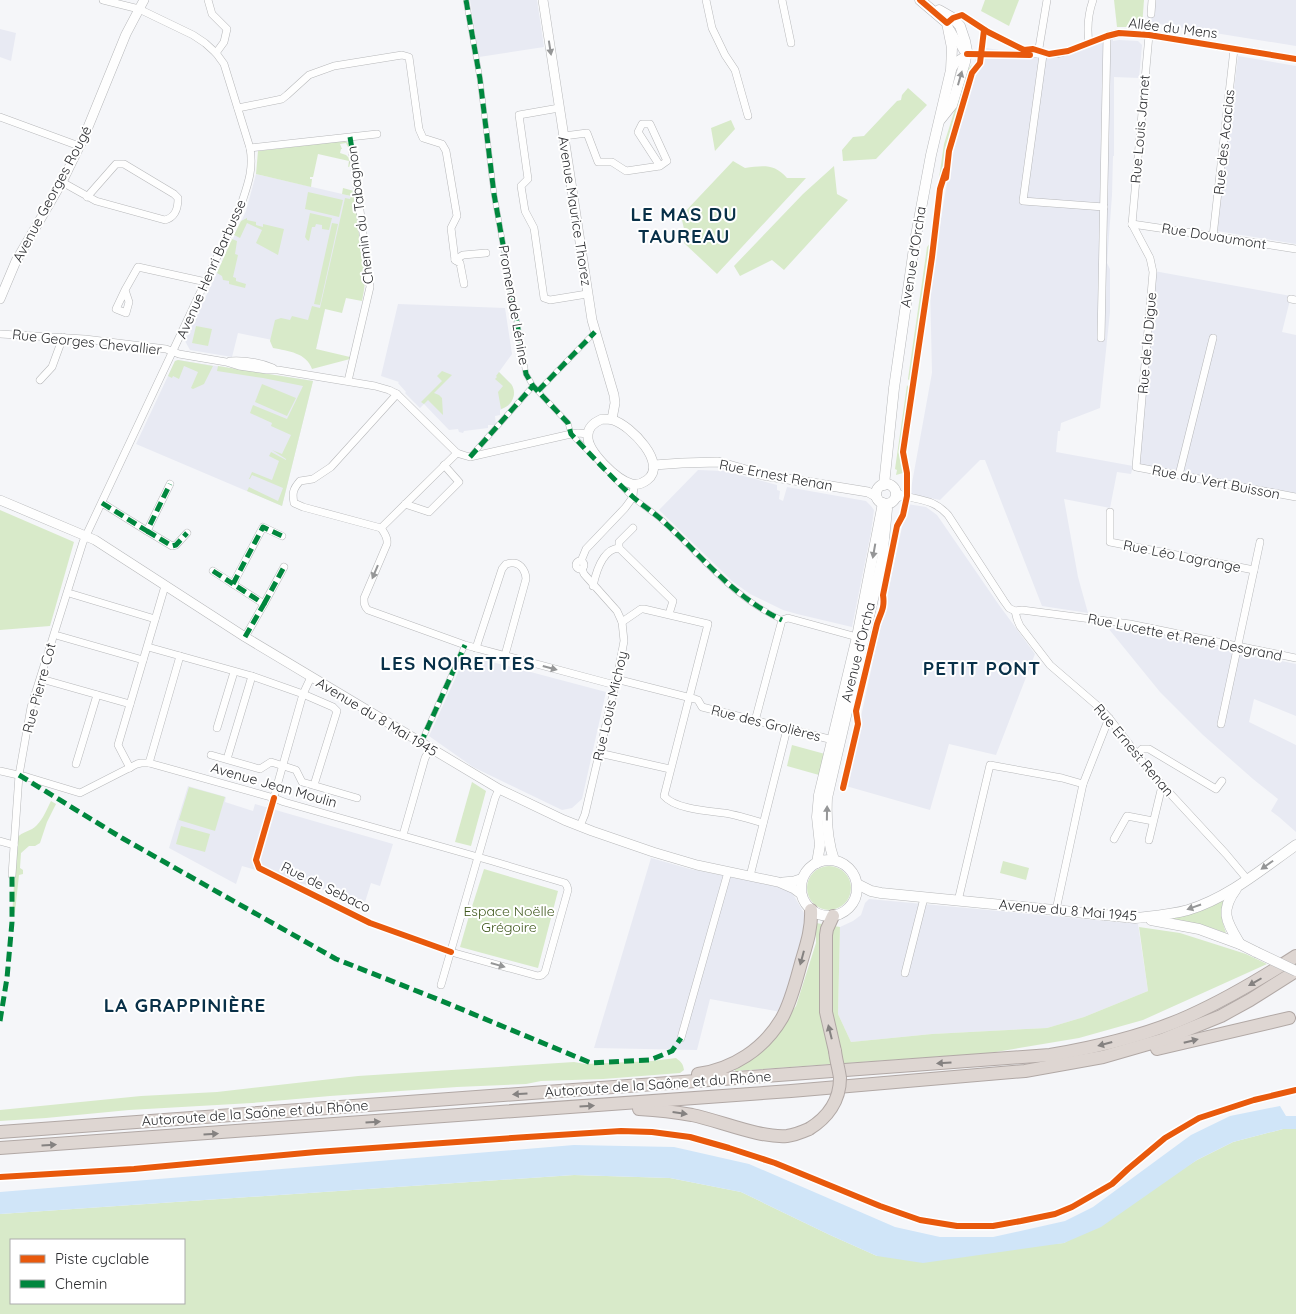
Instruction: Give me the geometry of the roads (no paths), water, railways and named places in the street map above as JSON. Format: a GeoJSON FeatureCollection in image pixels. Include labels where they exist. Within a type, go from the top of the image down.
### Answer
{"type":"FeatureCollection","features":[{"type":"Feature","properties":{"kind":"highway"},"geometry":{"type":"LineString","coordinates":[[677,1082],[693,1075],[731,1065],[748,1055],[776,1027],[788,1006],[800,967],[810,928],[811,910]]}},
{"type":"Feature","properties":{"kind":"highway"},"geometry":{"type":"LineString","coordinates":[[614,1104],[693,1115],[765,1134],[785,1136],[809,1130],[820,1122],[833,1107],[838,1093],[840,1078],[826,1012],[826,935],[833,916]]}},
{"type":"Feature","properties":{"kind":"highway","name":"Autoroute de la Saône et du Rhône"},"geometry":{"type":"LineString","coordinates":[[0,1132],[1022,1058],[1099,1046],[1143,1033],[1188,1016],[1245,988],[1296,956]]}},
{"type":"Feature","properties":{"kind":"highway","name":"Autoroute de la Saône et du Rhône"},"geometry":{"type":"LineString","coordinates":[[0,1148],[888,1084],[1003,1074],[1062,1065],[1123,1052],[1162,1040],[1221,1016],[1296,971]]}},
{"type":"Feature","properties":{"kind":"highway"},"geometry":{"type":"LineString","coordinates":[[1123,1052],[1144,1053],[1294,1019]]}},
{"type":"Feature","properties":{"kind":"main road"},"geometry":{"type":"LineString","coordinates":[[920,0],[950,21]]}},
{"type":"Feature","properties":{"kind":"main road","name":"Avenue d'Orcha"},"geometry":{"type":"LineString","coordinates":[[939,120],[952,105],[966,54],[965,41],[960,26],[950,21]]}},
{"type":"Feature","properties":{"kind":"main road","name":"Avenue d'Orcha"},"geometry":{"type":"LineString","coordinates":[[817,863],[820,845],[817,817],[819,795],[833,740],[892,470],[887,454],[894,388],[915,240],[931,155],[951,70],[950,21]]}},
{"type":"Feature","properties":{"kind":"main road","name":"Avenue d'Orcha"},"geometry":{"type":"LineString","coordinates":[[834,860],[829,844],[826,817],[827,798],[882,560],[886,494]]}},
{"type":"Feature","properties":{"kind":"main road","name":"Avenue du 8 Mai 1945"},"geometry":{"type":"LineString","coordinates":[[857,884],[880,893],[1135,918],[1188,910],[1202,904],[1238,886],[1296,845]]}},
{"type":"Feature","properties":{"kind":"main road"},"geometry":{"type":"LineString","coordinates":[[834,860],[850,870],[857,884],[857,892],[846,911],[833,916],[824,916],[811,910],[805,904],[801,886],[803,878],[810,868],[817,863],[834,860]]}},
{"type":"Feature","properties":{"kind":"main road"},"geometry":{"type":"LineString","coordinates":[[1238,886],[1229,898],[1226,909],[1230,928],[1240,944]]}},
{"type":"Feature","properties":{"kind":"main road","name":"Avenue du 8 Mai 1945"},"geometry":{"type":"LineString","coordinates":[[854,900],[880,893]]}},
{"type":"Feature","properties":{"kind":"main road"},"geometry":{"type":"LineString","coordinates":[[1135,918],[1199,930],[1240,944],[1296,971]]}},
{"type":"Feature","properties":{"kind":"street","name":"Avenue Henri Barbusse"},"geometry":{"type":"LineString","coordinates":[[86,536],[240,208],[252,162],[250,148],[224,64],[216,53],[193,35],[137,6],[103,0]]}},
{"type":"Feature","properties":{"kind":"street","name":"Avenue Georges Rougé"},"geometry":{"type":"LineString","coordinates":[[0,299],[16,261],[62,182],[79,146],[137,6],[144,0]]}},
{"type":"Feature","properties":{"kind":"street"},"geometry":{"type":"LineString","coordinates":[[208,0],[212,14],[227,29],[224,42],[216,53]]}},
{"type":"Feature","properties":{"kind":"street","name":"Promenade Lénine"},"geometry":{"type":"LineString","coordinates":[[466,0],[480,78],[494,194],[526,374],[533,386],[568,423],[571,434],[633,497],[662,520],[722,580],[748,601],[771,616],[782,620]]}},
{"type":"Feature","properties":{"kind":"street","name":"Avenue Maurice Thorez"},"geometry":{"type":"LineString","coordinates":[[543,0],[587,294],[595,332],[614,395],[615,403],[612,419]]}},
{"type":"Feature","properties":{"kind":"street"},"geometry":{"type":"LineString","coordinates":[[706,0],[712,28],[734,70],[748,116]]}},
{"type":"Feature","properties":{"kind":"street"},"geometry":{"type":"LineString","coordinates":[[782,0],[791,43]]}},
{"type":"Feature","properties":{"kind":"street"},"geometry":{"type":"LineString","coordinates":[[1047,0],[1023,201],[1104,206]]}},
{"type":"Feature","properties":{"kind":"street"},"geometry":{"type":"LineString","coordinates":[[1089,43],[1089,22],[1093,0]]}},
{"type":"Feature","properties":{"kind":"street"},"geometry":{"type":"LineString","coordinates":[[1151,14],[1152,0]]}},
{"type":"Feature","properties":{"kind":"street","name":"Allée du Mens"},"geometry":{"type":"LineString","coordinates":[[966,54],[1056,54],[1107,36],[1119,34],[1149,35],[1296,59]]}},
{"type":"Feature","properties":{"kind":"street","name":"Rue Louis Jarnet"},"geometry":{"type":"LineString","coordinates":[[1132,224],[1149,35]]}},
{"type":"Feature","properties":{"kind":"street"},"geometry":{"type":"LineString","coordinates":[[1101,338],[1107,36]]}},
{"type":"Feature","properties":{"kind":"street","name":"Rue des Acacias"},"geometry":{"type":"LineString","coordinates":[[1213,236],[1234,48]]}},
{"type":"Feature","properties":{"kind":"street"},"geometry":{"type":"LineString","coordinates":[[951,70],[959,59],[966,54]]}},
{"type":"Feature","properties":{"kind":"street"},"geometry":{"type":"LineString","coordinates":[[238,108],[282,99],[309,76],[334,66],[394,56],[410,57],[419,129],[424,138],[442,144],[446,151],[457,216],[451,228],[455,260]]}},
{"type":"Feature","properties":{"kind":"street"},"geometry":{"type":"LineString","coordinates":[[559,108],[519,115],[528,179],[521,186],[524,212],[534,228],[544,298],[550,300],[587,294]]}},
{"type":"Feature","properties":{"kind":"street"},"geometry":{"type":"LineString","coordinates":[[0,117],[79,146]]}},
{"type":"Feature","properties":{"kind":"street"},"geometry":{"type":"LineString","coordinates":[[564,136],[587,134],[598,162],[612,162],[626,171],[660,166],[667,161],[650,124],[642,124],[638,132],[660,166]]}},
{"type":"Feature","properties":{"kind":"street"},"geometry":{"type":"LineString","coordinates":[[250,148],[377,134]]}},
{"type":"Feature","properties":{"kind":"street","name":"Chemin du Tabagnon"},"geometry":{"type":"LineString","coordinates":[[348,381],[370,287],[350,137]]}},
{"type":"Feature","properties":{"kind":"street"},"geometry":{"type":"LineString","coordinates":[[62,182],[87,197],[96,201],[165,220],[171,218],[176,213],[178,205],[178,198],[174,194],[124,164],[116,164],[87,197]]}},
{"type":"Feature","properties":{"kind":"street","name":"Rue Douaumont"},"geometry":{"type":"LineString","coordinates":[[1132,224],[1296,250]]}},
{"type":"Feature","properties":{"kind":"street","name":"Rue de la Digue"},"geometry":{"type":"LineString","coordinates":[[1132,224],[1150,258],[1153,272],[1136,467]]}},
{"type":"Feature","properties":{"kind":"street"},"geometry":{"type":"LineString","coordinates":[[455,260],[464,255],[486,253]]}},
{"type":"Feature","properties":{"kind":"street"},"geometry":{"type":"LineString","coordinates":[[455,260],[460,263],[464,284]]}},
{"type":"Feature","properties":{"kind":"street"},"geometry":{"type":"LineString","coordinates":[[125,290],[138,267],[206,282]]}},
{"type":"Feature","properties":{"kind":"street"},"geometry":{"type":"LineString","coordinates":[[538,391],[595,332]]}},
{"type":"Feature","properties":{"kind":"street","name":"Rue Georges Chevallier"},"geometry":{"type":"LineString","coordinates":[[0,334],[63,337],[157,348],[248,367],[375,386],[397,394]]}},
{"type":"Feature","properties":{"kind":"street"},"geometry":{"type":"LineString","coordinates":[[40,380],[52,367],[63,337]]}},
{"type":"Feature","properties":{"kind":"street"},"geometry":{"type":"LineString","coordinates":[[1179,475],[1214,338]]}},
{"type":"Feature","properties":{"kind":"street"},"geometry":{"type":"LineString","coordinates":[[470,457],[533,386]]}},
{"type":"Feature","properties":{"kind":"street"},"geometry":{"type":"LineString","coordinates":[[457,453],[380,528],[303,507],[294,503],[292,496],[294,488],[300,481],[313,479],[331,467],[397,394],[457,453],[470,457],[571,434],[588,434]]}},
{"type":"Feature","properties":{"kind":"street"},"geometry":{"type":"LineString","coordinates":[[602,419],[612,419],[634,434],[651,455],[654,465],[648,480],[634,484],[623,480],[602,462],[588,442],[590,428],[596,422],[602,419]]}},
{"type":"Feature","properties":{"kind":"street","name":"Rue Ernest Renan"},"geometry":{"type":"LineString","coordinates":[[654,465],[718,462],[763,476],[928,501],[942,508],[1004,601],[1009,608],[1015,611],[1020,626],[1050,665],[1100,708],[1162,786],[1248,879]]}},
{"type":"Feature","properties":{"kind":"street"},"geometry":{"type":"LineString","coordinates":[[405,504],[429,512],[459,482],[444,465]]}},
{"type":"Feature","properties":{"kind":"street","name":"Rue du Vert Buisson"},"geometry":{"type":"LineString","coordinates":[[1136,467],[1296,497]]}},
{"type":"Feature","properties":{"kind":"street"},"geometry":{"type":"LineString","coordinates":[[147,531],[170,484]]}},
{"type":"Feature","properties":{"kind":"street"},"geometry":{"type":"LineString","coordinates":[[634,484],[633,497],[586,549],[581,565],[584,574],[617,611],[622,622],[640,609],[708,624],[664,796],[666,799],[694,809],[724,813],[763,823]]}},
{"type":"Feature","properties":{"kind":"street","name":"Avenue du 8 Mai 1945"},"geometry":{"type":"LineString","coordinates":[[0,500],[95,540],[245,637],[499,790],[580,826],[653,852],[697,865],[778,882],[802,895]]}},
{"type":"Feature","properties":{"kind":"street"},"geometry":{"type":"LineString","coordinates":[[102,503],[172,546],[187,533]]}},
{"type":"Feature","properties":{"kind":"street","name":"Rue Léo Lagrange"},"geometry":{"type":"LineString","coordinates":[[1110,512],[1110,542],[1254,570]]}},
{"type":"Feature","properties":{"kind":"street"},"geometry":{"type":"LineString","coordinates":[[233,584],[263,527],[282,536]]}},
{"type":"Feature","properties":{"kind":"street","name":"Rue des Grolières"},"geometry":{"type":"LineString","coordinates":[[380,528],[388,540],[364,598],[365,607],[368,610],[465,645],[616,682],[688,697],[698,700],[702,707],[833,740]]}},
{"type":"Feature","properties":{"kind":"street"},"geometry":{"type":"LineString","coordinates":[[633,528],[619,542],[619,548],[673,601],[669,614]]}},
{"type":"Feature","properties":{"kind":"street","name":"Rue Pierre Cot"},"geometry":{"type":"LineString","coordinates":[[12,875],[19,775],[31,707],[86,536]]}},
{"type":"Feature","properties":{"kind":"street"},"geometry":{"type":"LineString","coordinates":[[1221,724],[1260,542]]}},
{"type":"Feature","properties":{"kind":"street"},"geometry":{"type":"LineString","coordinates":[[593,586],[596,573],[603,559],[613,549],[619,548]]}},
{"type":"Feature","properties":{"kind":"street"},"geometry":{"type":"LineString","coordinates":[[476,648],[502,569],[506,564],[514,562],[526,574],[505,656]]}},
{"type":"Feature","properties":{"kind":"street"},"geometry":{"type":"LineString","coordinates":[[245,637],[284,567]]}},
{"type":"Feature","properties":{"kind":"street"},"geometry":{"type":"LineString","coordinates":[[213,571],[264,604]]}},
{"type":"Feature","properties":{"kind":"street"},"geometry":{"type":"LineString","coordinates":[[130,768],[118,745],[165,586]]}},
{"type":"Feature","properties":{"kind":"street"},"geometry":{"type":"LineString","coordinates":[[72,594],[155,620]]}},
{"type":"Feature","properties":{"kind":"street","name":"Rue Lucette et René Desgrand"},"geometry":{"type":"LineString","coordinates":[[1015,611],[1022,610],[1130,624],[1296,658]]}},
{"type":"Feature","properties":{"kind":"street"},"geometry":{"type":"LineString","coordinates":[[755,721],[782,620],[788,618],[856,637]]}},
{"type":"Feature","properties":{"kind":"street","name":"Rue Louis Michoy"},"geometry":{"type":"LineString","coordinates":[[580,826],[585,814],[616,682],[624,641],[622,622]]}},
{"type":"Feature","properties":{"kind":"street"},"geometry":{"type":"LineString","coordinates":[[60,636],[143,660]]}},
{"type":"Feature","properties":{"kind":"street"},"geometry":{"type":"LineString","coordinates":[[404,836],[426,758],[426,746],[422,738],[465,645]]}},
{"type":"Feature","properties":{"kind":"street"},"geometry":{"type":"LineString","coordinates":[[148,647],[252,676],[333,707],[337,711],[314,785]]}},
{"type":"Feature","properties":{"kind":"street"},"geometry":{"type":"LineString","coordinates":[[0,771],[80,793],[141,763],[149,762],[180,656]]}},
{"type":"Feature","properties":{"kind":"street"},"geometry":{"type":"LineString","coordinates":[[217,728],[234,672]]}},
{"type":"Feature","properties":{"kind":"street"},"geometry":{"type":"LineString","coordinates":[[227,759],[252,676]]}},
{"type":"Feature","properties":{"kind":"street","name":"Rue de Sebaco"},"geometry":{"type":"LineString","coordinates":[[310,677],[303,694],[256,860],[259,868],[370,923],[451,952]]}},
{"type":"Feature","properties":{"kind":"street"},"geometry":{"type":"LineString","coordinates":[[45,680],[130,704]]}},
{"type":"Feature","properties":{"kind":"street"},"geometry":{"type":"LineString","coordinates":[[76,764],[97,695]]}},
{"type":"Feature","properties":{"kind":"street"},"geometry":{"type":"LineString","coordinates":[[1056,910],[1083,784],[1109,718]]}},
{"type":"Feature","properties":{"kind":"street"},"geometry":{"type":"LineString","coordinates":[[750,876],[787,729]]}},
{"type":"Feature","properties":{"kind":"street"},"geometry":{"type":"LineString","coordinates":[[1137,754],[1142,749],[1149,748],[1216,789],[1222,781]]}},
{"type":"Feature","properties":{"kind":"street"},"geometry":{"type":"LineString","coordinates":[[599,753],[670,770]]}},
{"type":"Feature","properties":{"kind":"street"},"geometry":{"type":"LineString","coordinates":[[211,754],[260,769],[271,762],[296,770],[302,782],[357,798]]}},
{"type":"Feature","properties":{"kind":"street","name":"Avenue Jean Moulin"},"geometry":{"type":"LineString","coordinates":[[149,762],[478,857]]}},
{"type":"Feature","properties":{"kind":"street"},"geometry":{"type":"LineString","coordinates":[[958,901],[990,765],[1062,778],[1083,784]]}},
{"type":"Feature","properties":{"kind":"street"},"geometry":{"type":"LineString","coordinates":[[1149,840],[1162,786]]}},
{"type":"Feature","properties":{"kind":"street"},"geometry":{"type":"LineString","coordinates":[[441,985],[495,798],[499,790]]}},
{"type":"Feature","properties":{"kind":"street"},"geometry":{"type":"LineString","coordinates":[[1114,839],[1127,816],[1154,821]]}},
{"type":"Feature","properties":{"kind":"street"},"geometry":{"type":"LineString","coordinates":[[0,841],[14,845]]}},
{"type":"Feature","properties":{"kind":"street"},"geometry":{"type":"LineString","coordinates":[[451,952],[538,976],[545,972],[568,890],[567,886],[565,883],[478,857]]}},
{"type":"Feature","properties":{"kind":"street"},"geometry":{"type":"LineString","coordinates":[[680,1038],[728,872]]}},
{"type":"Feature","properties":{"kind":"street","name":"Avenue du 8 Mai 1945"},"geometry":{"type":"LineString","coordinates":[[778,882],[788,882],[803,878]]}},
{"type":"Feature","properties":{"kind":"street"},"geometry":{"type":"LineString","coordinates":[[905,973],[924,898]]}},
{"type":"Feature","properties":{"kind":"water"},"geometry":{"type":"Polygon","coordinates":[[[1280,1106],[1286,1116],[1296,1116],[1296,1129],[1283,1129],[1233,1142],[1197,1160],[1101,1227],[1064,1243],[923,1263],[877,1256],[741,1192],[670,1178],[574,1175],[0,1214],[0,1192],[574,1145],[674,1147],[749,1164],[895,1227],[940,1237],[993,1237],[1065,1221],[1093,1207],[1191,1135],[1230,1116],[1280,1106]]]}},
{"type":"Feature","properties":{"kind":"district","name":"LE MAS DU TAUREAU"},"geometry":{"type":"Point","coordinates":[684,225]}},
{"type":"Feature","properties":{"kind":"district","name":"LES NOIRETTES"},"geometry":{"type":"Point","coordinates":[458,663]}},
{"type":"Feature","properties":{"kind":"district","name":"PETIT PONT"},"geometry":{"type":"Point","coordinates":[982,668]}},
{"type":"Feature","properties":{"kind":"district","name":"LA GRAPPINIÈRE"},"geometry":{"type":"Point","coordinates":[185,1005]}},
{"type":"Feature","properties":{"kind":"park label","name":"Espace Noëlle Grégoire"},"geometry":{"type":"Point","coordinates":[509,920]}}]}
